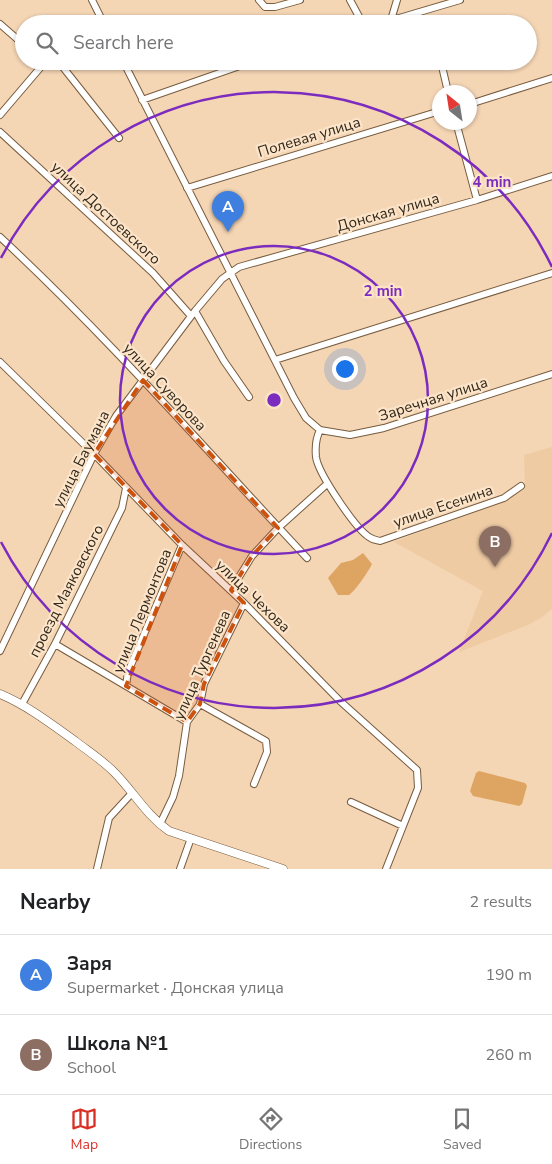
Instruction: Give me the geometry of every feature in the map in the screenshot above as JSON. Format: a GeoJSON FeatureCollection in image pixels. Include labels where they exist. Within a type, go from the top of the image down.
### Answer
{"type":"FeatureCollection","features":[{"type":"Feature","properties":{"kind":"street"},"geometry":{"type":"LineString","coordinates":[[92,0],[97,15]]}},
{"type":"Feature","properties":{"kind":"street"},"geometry":{"type":"LineString","coordinates":[[259,0],[265,7],[275,7],[300,0]]}},
{"type":"Feature","properties":{"kind":"street"},"geometry":{"type":"LineString","coordinates":[[350,0],[358,15]]}},
{"type":"Feature","properties":{"kind":"street"},"geometry":{"type":"LineString","coordinates":[[392,15],[397,0]]}},
{"type":"Feature","properties":{"kind":"street"},"geometry":{"type":"LineString","coordinates":[[408,15],[460,0]]}},
{"type":"Feature","properties":{"kind":"street"},"geometry":{"type":"LineString","coordinates":[[0,24],[15,37]]}},
{"type":"Feature","properties":{"kind":"street"},"geometry":{"type":"LineString","coordinates":[[0,115],[38,70]]}},
{"type":"Feature","properties":{"kind":"street"},"geometry":{"type":"LineString","coordinates":[[65,70],[119,138]]}},
{"type":"Feature","properties":{"kind":"street"},"geometry":{"type":"LineString","coordinates":[[127,70],[306,418],[320,430],[316,438],[316,458],[327,484],[278,528],[252,556],[231,590]]}},
{"type":"Feature","properties":{"kind":"street"},"geometry":{"type":"LineString","coordinates":[[142,100],[228,70]]}},
{"type":"Feature","properties":{"kind":"street"},"geometry":{"type":"LineString","coordinates":[[443,70],[446,85]]}},
{"type":"Feature","properties":{"kind":"street"},"geometry":{"type":"LineString","coordinates":[[477,102],[552,78]]}},
{"type":"Feature","properties":{"kind":"street","name":"Полевая улица"},"geometry":{"type":"LineString","coordinates":[[187,188],[432,113]]}},
{"type":"Feature","properties":{"kind":"street"},"geometry":{"type":"LineString","coordinates":[[458,130],[477,200]]}},
{"type":"Feature","properties":{"kind":"street","name":"улица Достоевского"},"geometry":{"type":"LineString","coordinates":[[0,132],[153,273],[193,314],[249,397]]}},
{"type":"Feature","properties":{"kind":"street","name":"Донская улица"},"geometry":{"type":"LineString","coordinates":[[230,273],[239,267],[477,200],[552,176]]}},
{"type":"Feature","properties":{"kind":"street","name":"улица Суворова"},"geometry":{"type":"LineString","coordinates":[[0,237],[42,276],[142,380],[307,558]]}},
{"type":"Feature","properties":{"kind":"street","name":"улица Баумана"},"geometry":{"type":"LineString","coordinates":[[0,651],[94,454],[116,416],[193,314],[222,278],[230,273]]}},
{"type":"Feature","properties":{"kind":"street"},"geometry":{"type":"LineString","coordinates":[[275,360],[552,273]]}},
{"type":"Feature","properties":{"kind":"street","name":"улица Чехова"},"geometry":{"type":"LineString","coordinates":[[0,362],[94,454],[182,545],[231,590],[340,701],[418,770],[418,788],[386,869]]}},
{"type":"Feature","properties":{"kind":"street","name":"Заречная улица"},"geometry":{"type":"LineString","coordinates":[[320,430],[350,435],[384,428],[552,374]]}},
{"type":"Feature","properties":{"kind":"street","name":"улица Есенина"},"geometry":{"type":"LineString","coordinates":[[327,484],[363,532],[371,539],[380,541],[504,498],[520,486]]}},
{"type":"Feature","properties":{"kind":"street","name":"проезд Маяковского"},"geometry":{"type":"LineString","coordinates":[[22,704],[55,644],[122,508],[126,488]]}},
{"type":"Feature","properties":{"kind":"street","name":"улица Лермонтова"},"geometry":{"type":"LineString","coordinates":[[126,686],[128,672],[182,545]]}},
{"type":"Feature","properties":{"kind":"street","name":"улица Тургенева"},"geometry":{"type":"LineString","coordinates":[[160,824],[179,776],[187,722],[200,704],[204,684],[244,603]]}},
{"type":"Feature","properties":{"kind":"street"},"geometry":{"type":"LineString","coordinates":[[55,644],[187,722]]}},
{"type":"Feature","properties":{"kind":"street"},"geometry":{"type":"LineString","coordinates":[[0,694],[22,704],[47,720],[105,763],[160,824],[169,830],[283,869]]}},
{"type":"Feature","properties":{"kind":"street"},"geometry":{"type":"LineString","coordinates":[[200,704],[266,740],[267,752],[254,784]]}},
{"type":"Feature","properties":{"kind":"street"},"geometry":{"type":"LineString","coordinates":[[97,869],[109,818],[132,794]]}},
{"type":"Feature","properties":{"kind":"street"},"geometry":{"type":"LineString","coordinates":[[351,802],[403,826]]}},
{"type":"Feature","properties":{"kind":"street"},"geometry":{"type":"LineString","coordinates":[[180,869],[191,838]]}},
{"type":"Feature","properties":{"kind":"highlighted area"},"geometry":{"type":"Polygon","coordinates":[[[143,380],[278,528],[252,556],[231,590],[244,603],[204,684],[200,704],[187,722],[126,686],[182,545],[94,454],[143,380]]]}},
{"type":"Feature","properties":{"kind":"shaded area"},"geometry":{"type":"Polygon","coordinates":[[[552,447],[552,609],[528,625],[459,652],[483,591],[394,542],[512,497],[525,486],[524,455],[552,447]]]}},
{"type":"Feature","properties":{"kind":"shaded area"},"geometry":{"type":"Polygon","coordinates":[[[363,553],[372,564],[352,593],[349,595],[338,595],[328,578],[341,563],[353,560],[363,553]]]}},
{"type":"Feature","properties":{"kind":"shaded area"},"geometry":{"type":"Polygon","coordinates":[[[479,771],[525,783],[527,786],[522,804],[519,806],[473,796],[470,791],[476,773],[479,771]]]}},
{"type":"Feature","properties":{"kind":"place","name":"Заря"},"geometry":{"type":"Point","coordinates":[228,232]}},
{"type":"Feature","properties":{"kind":"place","name":"Школа №1"},"geometry":{"type":"Point","coordinates":[495,567]}}]}
